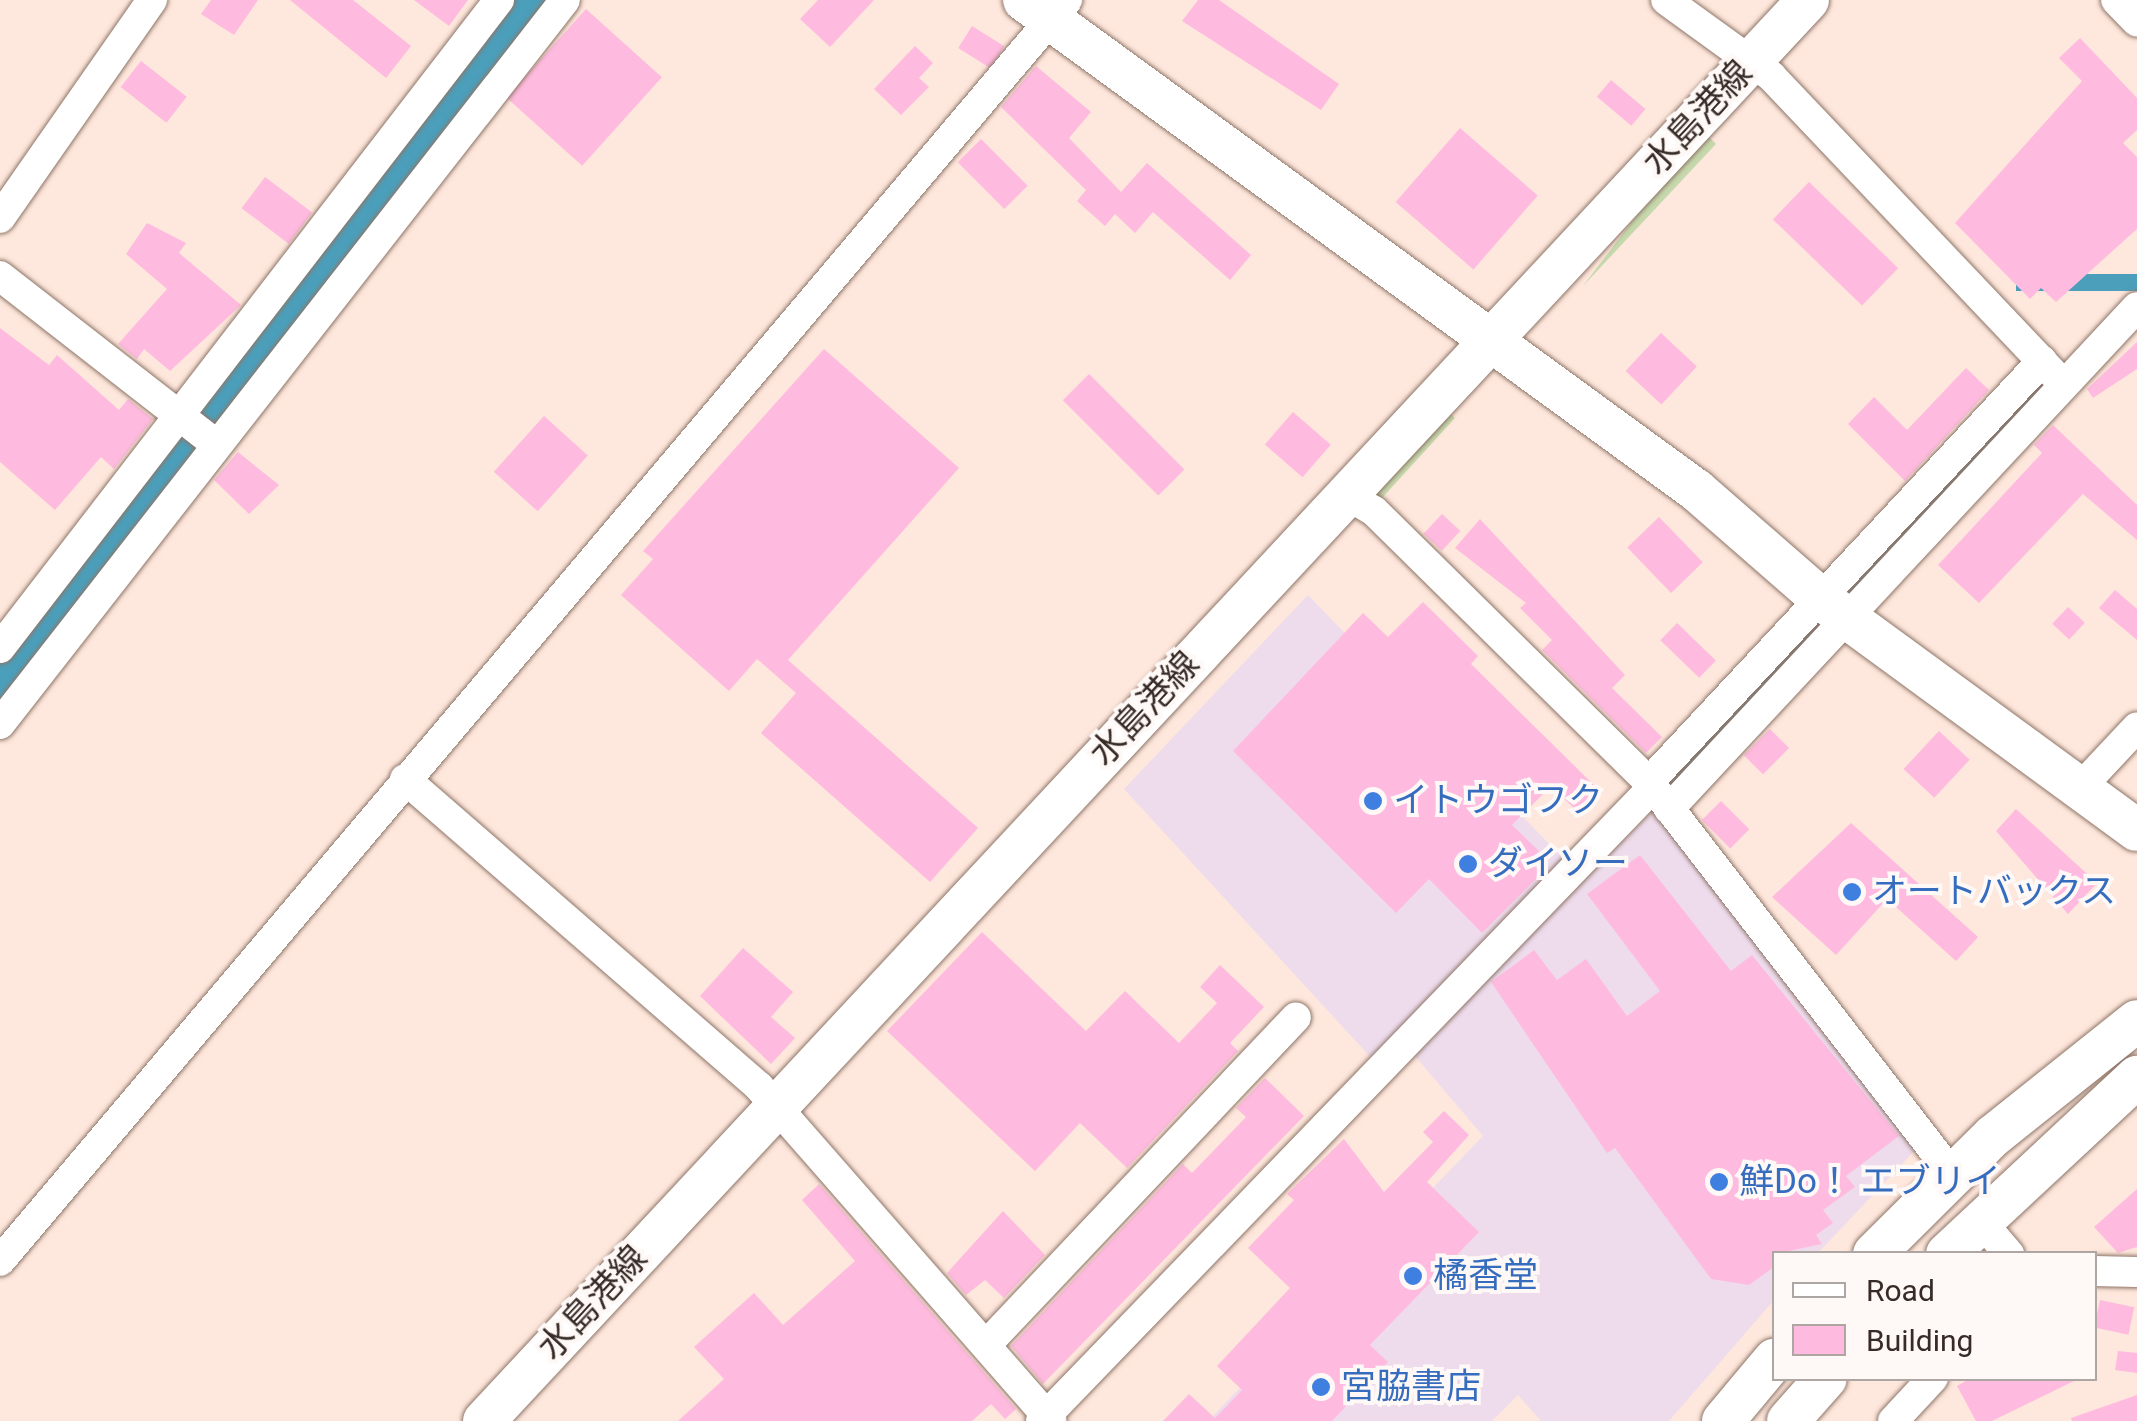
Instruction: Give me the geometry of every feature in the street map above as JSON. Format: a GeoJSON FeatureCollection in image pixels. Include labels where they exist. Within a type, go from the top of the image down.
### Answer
{"type":"FeatureCollection","features":[{"type":"Feature","properties":{"kind":"street"},"geometry":{"type":"LineString","coordinates":[[0,218],[152,0]]}},
{"type":"Feature","properties":{"kind":"street"},"geometry":{"type":"LineString","coordinates":[[0,724],[213,441],[466,80],[499,0]]}},
{"type":"Feature","properties":{"kind":"street"},"geometry":{"type":"LineString","coordinates":[[0,648],[182,417],[466,80],[565,0]]}},
{"type":"Feature","properties":{"kind":"street"},"geometry":{"type":"LineString","coordinates":[[1666,0],[1752,60],[2064,384]]}},
{"type":"Feature","properties":{"kind":"street","name":"水島港線"},"geometry":{"type":"LineString","coordinates":[[484,1421],[1808,0]]}},
{"type":"Feature","properties":{"kind":"street"},"geometry":{"type":"LineString","coordinates":[[2116,0],[2137,22]]}},
{"type":"Feature","properties":{"kind":"street"},"geometry":{"type":"LineString","coordinates":[[0,1261],[1047,6],[1491,339],[2089,778],[2137,830]]}},
{"type":"Feature","properties":{"kind":"street"},"geometry":{"type":"LineString","coordinates":[[0,276],[213,441]]}},
{"type":"Feature","properties":{"kind":"street"},"geometry":{"type":"LineString","coordinates":[[405,780],[777,1104],[988,1344],[1047,1418],[1845,600],[2137,307]]}},
{"type":"Feature","properties":{"kind":"street"},"geometry":{"type":"LineString","coordinates":[[1845,600],[2042,361]]}},
{"type":"Feature","properties":{"kind":"street"},"geometry":{"type":"LineString","coordinates":[[1347,495],[1374,511],[1657,793],[1952,1174]]}},
{"type":"Feature","properties":{"kind":"street"},"geometry":{"type":"LineString","coordinates":[[2089,778],[2137,727]]}},
{"type":"Feature","properties":{"kind":"street"},"geometry":{"type":"LineString","coordinates":[[2089,778],[2137,796]]}},
{"type":"Feature","properties":{"kind":"street"},"geometry":{"type":"LineString","coordinates":[[2062,1080],[2085,1036],[2137,992]]}},
{"type":"Feature","properties":{"kind":"street"},"geometry":{"type":"LineString","coordinates":[[988,1344],[1296,1017]]}},
{"type":"Feature","properties":{"kind":"street"},"geometry":{"type":"LineString","coordinates":[[1877,1251],[1952,1174],[2137,1020]]}},
{"type":"Feature","properties":{"kind":"street"},"geometry":{"type":"LineString","coordinates":[[1950,1251],[2137,1078]]}},
{"type":"Feature","properties":{"kind":"street"},"geometry":{"type":"LineString","coordinates":[[1980,1220],[2006,1251]]}},
{"type":"Feature","properties":{"kind":"street"},"geometry":{"type":"LineString","coordinates":[[2097,1271],[2137,1272]]}},
{"type":"Feature","properties":{"kind":"street"},"geometry":{"type":"LineString","coordinates":[[1723,1421],[1772,1362]]}},
{"type":"Feature","properties":{"kind":"street"},"geometry":{"type":"LineString","coordinates":[[1788,1421],[1823,1381]]}},
{"type":"Feature","properties":{"kind":"street"},"geometry":{"type":"LineString","coordinates":[[1893,1421],[1930,1381]]}},
{"type":"Feature","properties":{"kind":"shaded area"},"geometry":{"type":"Polygon","coordinates":[[[1308,595],[1584,880],[1659,805],[1918,1147],[1820,1251],[1772,1251],[1772,1302],[1669,1421],[1541,1421],[1518,1395],[1492,1421],[1208,1421],[1483,1136],[1415,1056],[1449,1022],[1432,1005],[1376,1063],[1124,789],[1308,595]]]}},
{"type":"Feature","properties":{"kind":"green space"},"geometry":{"type":"Polygon","coordinates":[[[1708,136],[1716,144],[1583,286],[1650,198],[1708,136]]]}},
{"type":"Feature","properties":{"kind":"green space"},"geometry":{"type":"Polygon","coordinates":[[[1449,412],[1455,418],[1382,498],[1366,501],[1449,412]]]}},
{"type":"Feature","properties":{"kind":"water"},"geometry":{"type":"Polygon","coordinates":[[[2016,274],[2137,274],[2137,291],[2016,291],[2016,274]]]}},
{"type":"Feature","properties":{"kind":"water"},"geometry":{"type":"Polygon","coordinates":[[[2043,376],[2052,386],[1672,787],[1666,781],[2043,376]]]}},
{"type":"Feature","properties":{"kind":"building"},"geometry":{"type":"Polygon","coordinates":[[[211,0],[258,0],[234,35],[201,14],[211,0]]]}},
{"type":"Feature","properties":{"kind":"building"},"geometry":{"type":"Polygon","coordinates":[[[290,0],[353,0],[411,46],[386,78],[290,0]]]}},
{"type":"Feature","properties":{"kind":"building"},"geometry":{"type":"Polygon","coordinates":[[[414,0],[468,0],[449,26],[414,0]]]}},
{"type":"Feature","properties":{"kind":"building"},"geometry":{"type":"Polygon","coordinates":[[[818,0],[874,0],[830,47],[800,19],[818,0]]]}},
{"type":"Feature","properties":{"kind":"building"},"geometry":{"type":"Polygon","coordinates":[[[1198,0],[1219,0],[1339,84],[1321,110],[1182,21],[1198,0]]]}},
{"type":"Feature","properties":{"kind":"building"},"geometry":{"type":"Polygon","coordinates":[[[586,9],[662,77],[582,166],[506,97],[586,9]]]}},
{"type":"Feature","properties":{"kind":"building"},"geometry":{"type":"Polygon","coordinates":[[[972,26],[1004,46],[990,68],[958,48],[972,26]]]}},
{"type":"Feature","properties":{"kind":"building"},"geometry":{"type":"Polygon","coordinates":[[[2080,38],[2137,98],[2137,130],[2123,143],[2137,157],[2137,229],[2056,302],[2041,288],[2030,299],[1955,223],[2082,81],[2059,58],[2080,38]]]}},
{"type":"Feature","properties":{"kind":"building"},"geometry":{"type":"Polygon","coordinates":[[[915,46],[933,63],[919,78],[929,87],[901,115],[874,89],[915,46]]]}},
{"type":"Feature","properties":{"kind":"building"},"geometry":{"type":"Polygon","coordinates":[[[141,61],[187,97],[166,123],[121,87],[141,61]]]}},
{"type":"Feature","properties":{"kind":"building"},"geometry":{"type":"Polygon","coordinates":[[[1036,66],[1091,112],[1069,138],[1121,192],[1147,163],[1251,255],[1230,280],[1153,212],[1135,233],[1115,214],[1105,226],[1077,201],[1086,190],[1001,107],[1036,66]]]}},
{"type":"Feature","properties":{"kind":"building"},"geometry":{"type":"Polygon","coordinates":[[[1611,80],[1645,109],[1631,126],[1597,97],[1611,80]]]}},
{"type":"Feature","properties":{"kind":"building"},"geometry":{"type":"Polygon","coordinates":[[[1460,128],[1538,196],[1473,270],[1396,202],[1460,128]]]}},
{"type":"Feature","properties":{"kind":"building"},"geometry":{"type":"Polygon","coordinates":[[[981,139],[1028,186],[1004,209],[958,162],[981,139]]]}},
{"type":"Feature","properties":{"kind":"building"},"geometry":{"type":"Polygon","coordinates":[[[265,177],[312,213],[289,244],[242,208],[265,177]]]}},
{"type":"Feature","properties":{"kind":"building"},"geometry":{"type":"Polygon","coordinates":[[[1809,182],[1898,268],[1862,306],[1773,219],[1809,182]]]}},
{"type":"Feature","properties":{"kind":"building"},"geometry":{"type":"Polygon","coordinates":[[[147,223],[186,243],[179,253],[241,305],[170,371],[144,349],[137,359],[118,344],[167,289],[126,254],[147,223]]]}},
{"type":"Feature","properties":{"kind":"building"},"geometry":{"type":"Polygon","coordinates":[[[0,328],[49,365],[57,355],[119,410],[128,399],[153,419],[114,469],[101,457],[55,510],[0,462],[0,328]]]}},
{"type":"Feature","properties":{"kind":"building"},"geometry":{"type":"Polygon","coordinates":[[[1661,333],[1697,366],[1661,404],[1626,371],[1661,333]]]}},
{"type":"Feature","properties":{"kind":"building"},"geometry":{"type":"Polygon","coordinates":[[[2137,342],[2137,369],[2093,398],[2087,389],[2137,342]]]}},
{"type":"Feature","properties":{"kind":"building"},"geometry":{"type":"Polygon","coordinates":[[[824,349],[959,468],[788,660],[978,828],[930,882],[761,733],[796,693],[757,659],[729,691],[621,595],[653,559],[643,551],[824,349]]]}},
{"type":"Feature","properties":{"kind":"building"},"geometry":{"type":"Polygon","coordinates":[[[1966,368],[1989,390],[1905,481],[1848,424],[1874,397],[1907,430],[1966,368]]]}},
{"type":"Feature","properties":{"kind":"building"},"geometry":{"type":"Polygon","coordinates":[[[1089,374],[1184,469],[1158,496],[1063,400],[1089,374]]]}},
{"type":"Feature","properties":{"kind":"building"},"geometry":{"type":"Polygon","coordinates":[[[1293,412],[1331,445],[1303,477],[1265,444],[1293,412]]]}},
{"type":"Feature","properties":{"kind":"building"},"geometry":{"type":"Polygon","coordinates":[[[544,416],[588,455],[538,511],[494,472],[544,416]]]}},
{"type":"Feature","properties":{"kind":"building"},"geometry":{"type":"Polygon","coordinates":[[[2053,425],[2137,505],[2137,540],[2083,494],[1979,603],[1938,565],[2042,453],[2034,445],[2053,425]]]}},
{"type":"Feature","properties":{"kind":"building"},"geometry":{"type":"Polygon","coordinates":[[[238,452],[279,485],[249,514],[214,480],[238,452]]]}},
{"type":"Feature","properties":{"kind":"building"},"geometry":{"type":"Polygon","coordinates":[[[1442,514],[1460,531],[1442,551],[1424,534],[1442,514]]]}},
{"type":"Feature","properties":{"kind":"building"},"geometry":{"type":"Polygon","coordinates":[[[1659,517],[1703,562],[1671,593],[1627,548],[1659,517]]]}},
{"type":"Feature","properties":{"kind":"building"},"geometry":{"type":"Polygon","coordinates":[[[1480,519],[1625,675],[1612,688],[1662,737],[1646,753],[1542,650],[1552,640],[1520,608],[1526,603],[1455,548],[1480,519]]]}},
{"type":"Feature","properties":{"kind":"building"},"geometry":{"type":"Polygon","coordinates":[[[2115,590],[2137,609],[2137,640],[2099,608],[2115,590]]]}},
{"type":"Feature","properties":{"kind":"building"},"geometry":{"type":"Polygon","coordinates":[[[1423,602],[1478,656],[1471,664],[1602,793],[1580,814],[1551,786],[1512,825],[1539,851],[1529,861],[1542,873],[1482,933],[1429,879],[1396,913],[1233,751],[1363,613],[1388,637],[1423,602]]]}},
{"type":"Feature","properties":{"kind":"building"},"geometry":{"type":"Polygon","coordinates":[[[2068,607],[2085,623],[2069,640],[2052,624],[2068,607]]]}},
{"type":"Feature","properties":{"kind":"building"},"geometry":{"type":"Polygon","coordinates":[[[1677,623],[1716,661],[1699,678],[1660,640],[1677,623]]]}},
{"type":"Feature","properties":{"kind":"building"},"geometry":{"type":"Polygon","coordinates":[[[1770,729],[1789,748],[1763,774],[1744,755],[1770,729]]]}},
{"type":"Feature","properties":{"kind":"building"},"geometry":{"type":"Polygon","coordinates":[[[1939,731],[1970,760],[1934,798],[1904,769],[1939,731]]]}},
{"type":"Feature","properties":{"kind":"building"},"geometry":{"type":"Polygon","coordinates":[[[1721,801],[1749,829],[1730,848],[1702,820],[1721,801]]]}},
{"type":"Feature","properties":{"kind":"building"},"geometry":{"type":"Polygon","coordinates":[[[2016,809],[2097,883],[2068,914],[1996,831],[2016,809]]]}},
{"type":"Feature","properties":{"kind":"building","name":"オートバックス"},"geometry":{"type":"Polygon","coordinates":[[[1851,823],[1978,937],[1956,961],[1887,899],[1836,955],[1772,897],[1851,823]]]}},
{"type":"Feature","properties":{"kind":"building"},"geometry":{"type":"Polygon","coordinates":[[[1640,855],[1731,971],[1752,955],[1899,1136],[1846,1176],[1855,1187],[1823,1210],[1833,1223],[1816,1235],[1822,1244],[1772,1251],[1772,1268],[1749,1285],[1711,1279],[1615,1148],[1607,1153],[1491,982],[1534,950],[1557,980],[1586,959],[1627,1016],[1660,991],[1587,894],[1640,855]]]}},
{"type":"Feature","properties":{"kind":"building"},"geometry":{"type":"Polygon","coordinates":[[[982,932],[1086,1031],[1125,991],[1179,1043],[1217,1003],[1200,987],[1220,965],[1264,1007],[1230,1043],[1238,1051],[1127,1168],[1080,1123],[1035,1171],[887,1031],[982,932]]]}},
{"type":"Feature","properties":{"kind":"building"},"geometry":{"type":"Polygon","coordinates":[[[743,948],[793,992],[771,1017],[795,1038],[771,1064],[700,996],[743,948]]]}},
{"type":"Feature","properties":{"kind":"building"},"geometry":{"type":"Polygon","coordinates":[[[1265,1078],[1304,1116],[1043,1384],[1011,1346],[1183,1164],[1192,1173],[1246,1117],[1236,1108],[1265,1078]]]}},
{"type":"Feature","properties":{"kind":"building"},"geometry":{"type":"Polygon","coordinates":[[[1444,1111],[1469,1135],[1427,1182],[1479,1232],[1370,1345],[1388,1362],[1332,1421],[1163,1421],[1189,1394],[1215,1418],[1242,1390],[1217,1366],[1290,1288],[1248,1248],[1294,1200],[1287,1194],[1344,1139],[1384,1192],[1433,1142],[1423,1132],[1444,1111]]]}},
{"type":"Feature","properties":{"kind":"building"},"geometry":{"type":"Polygon","coordinates":[[[819,1184],[1016,1409],[1005,1419],[991,1404],[972,1421],[678,1421],[724,1379],[694,1347],[754,1293],[783,1325],[855,1261],[802,1200],[819,1184]]]}},
{"type":"Feature","properties":{"kind":"building"},"geometry":{"type":"Polygon","coordinates":[[[2137,1189],[2137,1247],[2118,1253],[2094,1227],[2137,1189]]]}},
{"type":"Feature","properties":{"kind":"building"},"geometry":{"type":"Polygon","coordinates":[[[1003,1211],[1045,1255],[1004,1298],[985,1280],[966,1295],[947,1273],[1003,1211]]]}},
{"type":"Feature","properties":{"kind":"building"},"geometry":{"type":"Polygon","coordinates":[[[2100,1300],[2134,1307],[2128,1335],[2097,1328],[2100,1300]]]}},
{"type":"Feature","properties":{"kind":"building"},"geometry":{"type":"Polygon","coordinates":[[[2118,1351],[2137,1353],[2137,1373],[2115,1370],[2118,1351]]]}},
{"type":"Feature","properties":{"kind":"building"},"geometry":{"type":"Polygon","coordinates":[[[1966,1381],[2074,1381],[1992,1421],[1976,1421],[1957,1386],[1966,1381]]]}},
{"type":"Feature","properties":{"kind":"building"},"geometry":{"type":"Polygon","coordinates":[[[2137,1395],[2137,1421],[2072,1421],[2071,1418],[2137,1395]]]}},
{"type":"Feature","properties":{"kind":"waterway"},"geometry":{"type":"LineString","coordinates":[[480,49],[519,0]]}},
{"type":"Feature","properties":{"kind":"waterway"},"geometry":{"type":"LineString","coordinates":[[0,692],[538,0]]}},
{"type":"Feature","properties":{"kind":"waterway"},"geometry":{"type":"LineString","coordinates":[[0,670],[12,654]]}},
{"type":"Feature","properties":{"kind":"place","name":"イトウゴフク"},"geometry":{"type":"Point","coordinates":[1373,801]}},
{"type":"Feature","properties":{"kind":"place","name":"ダイソー"},"geometry":{"type":"Point","coordinates":[1468,864]}},
{"type":"Feature","properties":{"kind":"place","name":"オートバックス"},"geometry":{"type":"Point","coordinates":[1852,892]}},
{"type":"Feature","properties":{"kind":"place","name":"鮮Do！ エブリイ"},"geometry":{"type":"Point","coordinates":[1719,1182]}},
{"type":"Feature","properties":{"kind":"place","name":"橘香堂"},"geometry":{"type":"Point","coordinates":[1413,1276]}},
{"type":"Feature","properties":{"kind":"place","name":"宮脇書店"},"geometry":{"type":"Point","coordinates":[1321,1387]}}]}
